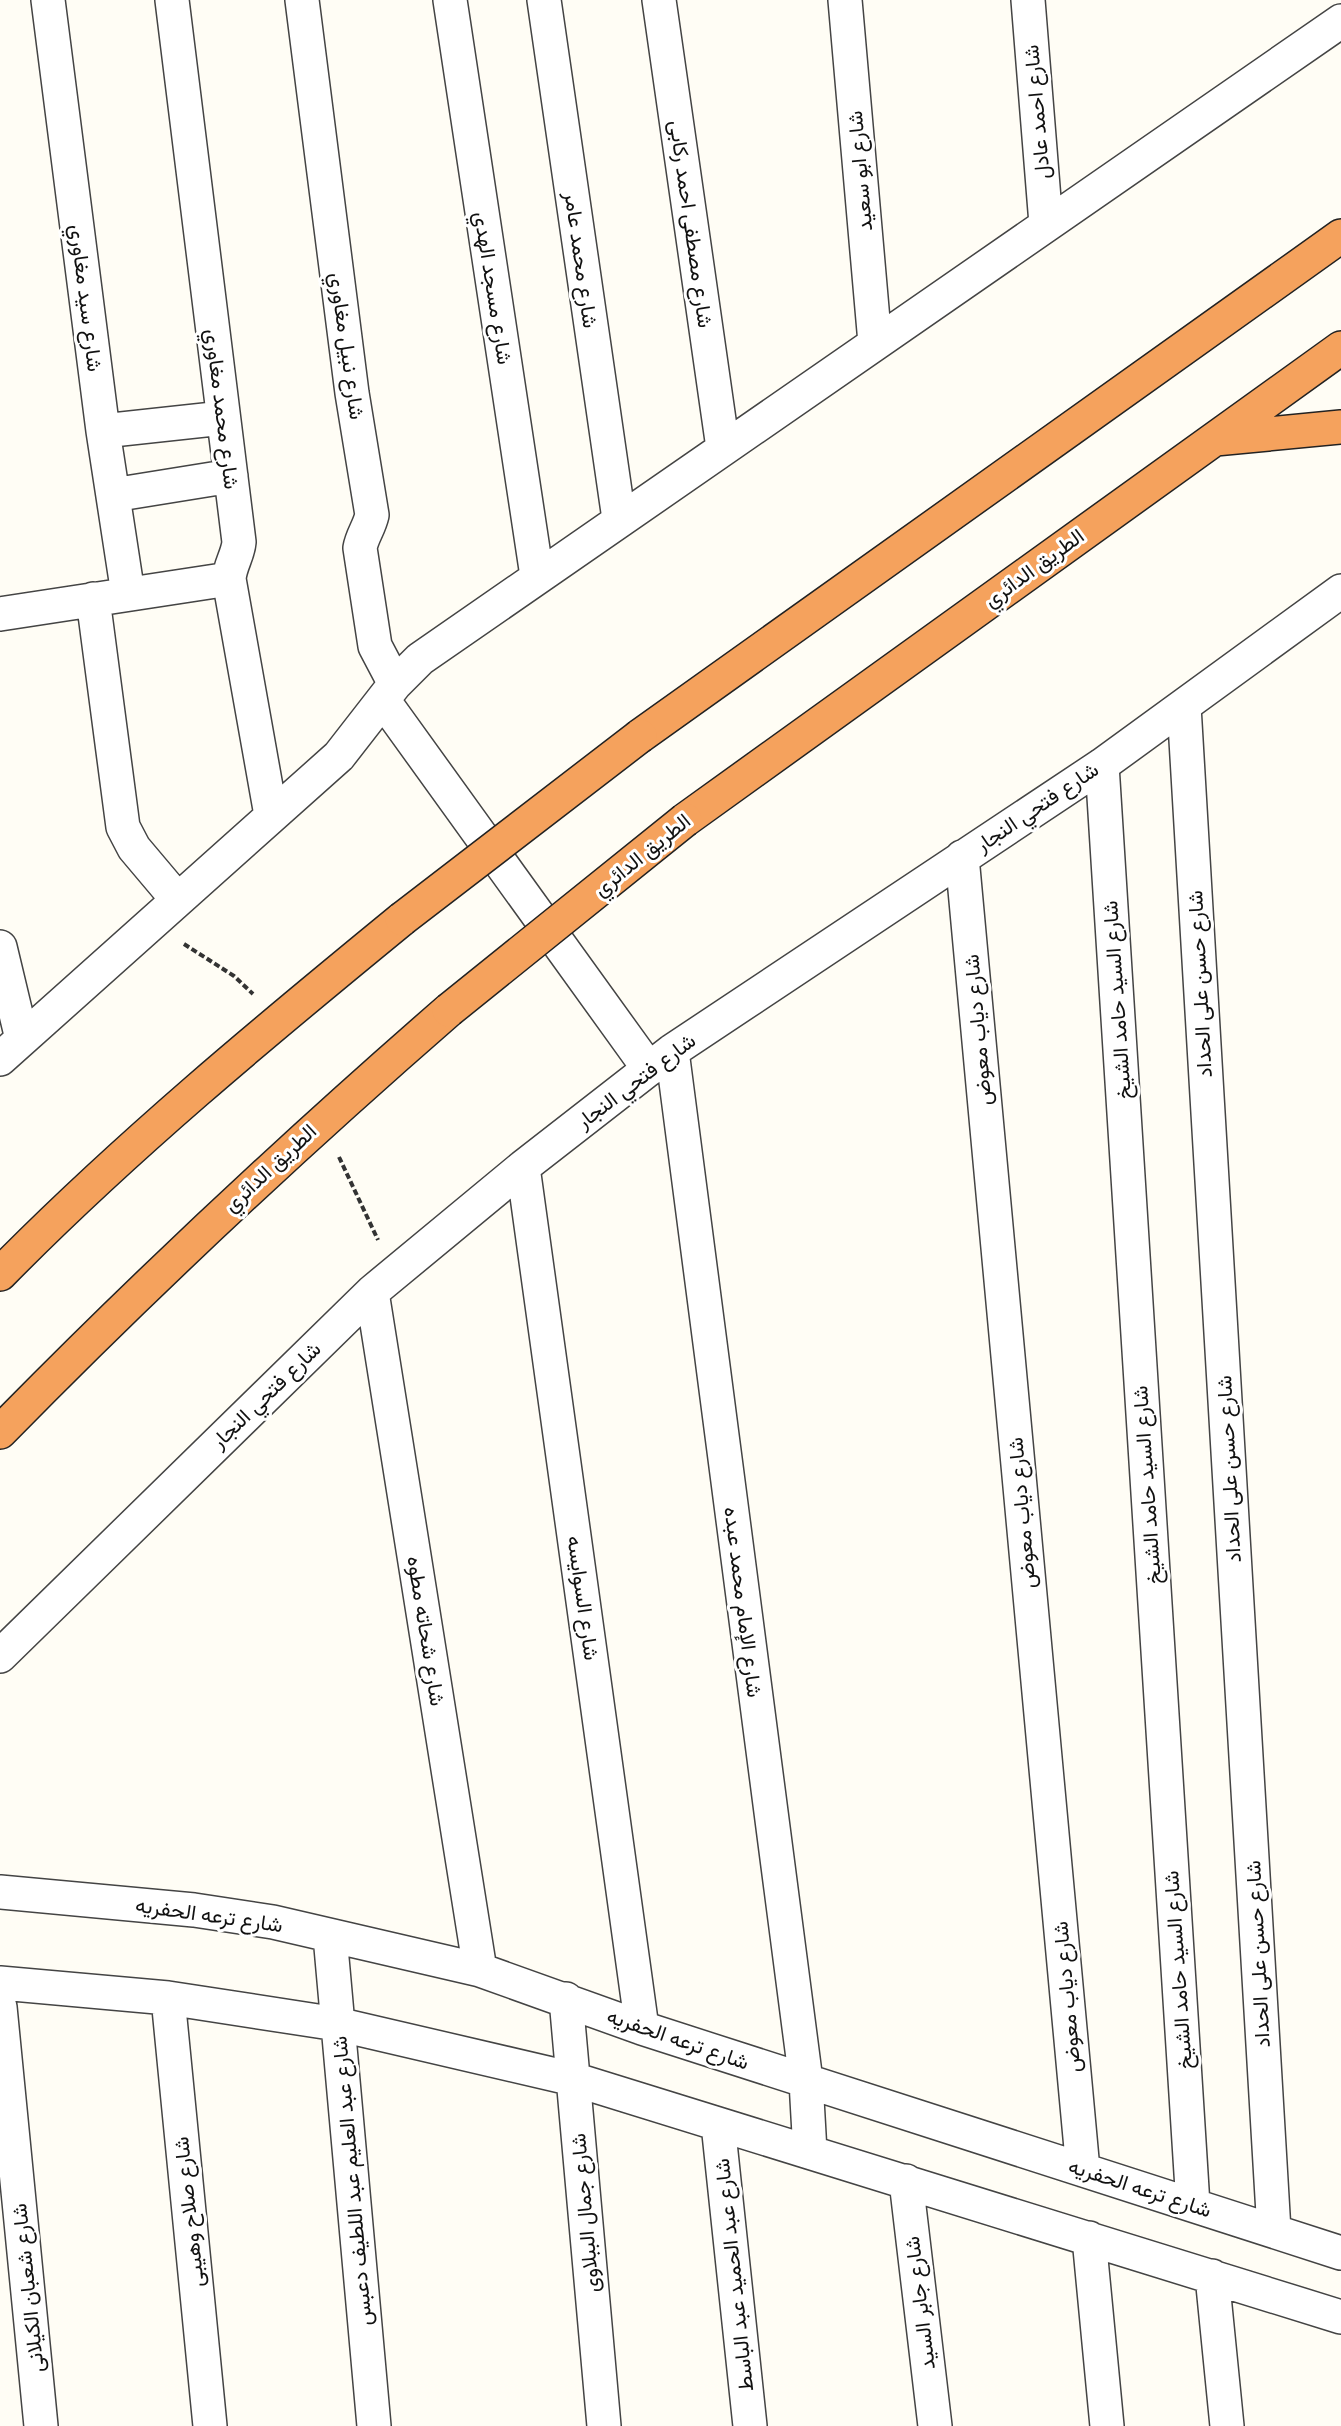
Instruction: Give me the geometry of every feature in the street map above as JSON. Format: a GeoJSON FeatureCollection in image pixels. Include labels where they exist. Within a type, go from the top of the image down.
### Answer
{"type":"FeatureCollection","features":[{"type":"Feature","properties":{"kind":"highway"},"geometry":{"type":"LineString","coordinates":[[0,1274],[136,1144],[279,1020],[402,919],[640,736],[1341,236]]}},
{"type":"Feature","properties":{"kind":"highway","name":"الطريق الدائري"},"geometry":{"type":"LineString","coordinates":[[0,1432],[202,1231],[322,1121],[450,1010],[685,820],[1341,348]]}},
{"type":"Feature","properties":{"kind":"highway"},"geometry":{"type":"LineString","coordinates":[[1213,440],[1341,427]]}},
{"type":"Feature","properties":{"kind":"street","name":"شارع سيد مغاوري"},"geometry":{"type":"LineString","coordinates":[[48,0],[103,431],[128,594]]}},
{"type":"Feature","properties":{"kind":"street","name":"شارع محمد مغاوري"},"geometry":{"type":"LineString","coordinates":[[172,0],[239,542],[239,552],[230,569],[229,579],[271,815]]}},
{"type":"Feature","properties":{"kind":"street","name":"شارع نبيل مغاوري"},"geometry":{"type":"LineString","coordinates":[[302,0],[352,393],[372,515],[369,528],[362,537],[360,548],[375,646],[389,692],[660,1060]]}},
{"type":"Feature","properties":{"kind":"street","name":"شارع مسجد الهدي"},"geometry":{"type":"LineString","coordinates":[[450,0],[537,576]]}},
{"type":"Feature","properties":{"kind":"street","name":"شارع محمد عامر"},"geometry":{"type":"LineString","coordinates":[[544,0],[619,519]]}},
{"type":"Feature","properties":{"kind":"street","name":"شارع مصطفى احمد ركابى"},"geometry":{"type":"LineString","coordinates":[[659,0],[723,448]]}},
{"type":"Feature","properties":{"kind":"street","name":"شارع ابو سعيد"},"geometry":{"type":"LineString","coordinates":[[845,0],[875,343]]}},
{"type":"Feature","properties":{"kind":"street","name":"شارع احمد عادل"},"geometry":{"type":"LineString","coordinates":[[1028,0],[1046,224]]}},
{"type":"Feature","properties":{"kind":"street"},"geometry":{"type":"LineString","coordinates":[[11,1049],[339,756],[389,692],[429,652],[1341,21]]}},
{"type":"Feature","properties":{"kind":"street"},"geometry":{"type":"LineString","coordinates":[[103,431],[223,418]]}},
{"type":"Feature","properties":{"kind":"street"},"geometry":{"type":"LineString","coordinates":[[113,495],[231,476]]}},
{"type":"Feature","properties":{"kind":"street"},"geometry":{"type":"LineString","coordinates":[[0,614],[229,579]]}},
{"type":"Feature","properties":{"kind":"street","name":"شارع فتحي النجار"},"geometry":{"type":"LineString","coordinates":[[0,1656],[372,1292],[523,1167],[660,1060],[1102,765],[1341,591]]}},
{"type":"Feature","properties":{"kind":"street"},"geometry":{"type":"LineString","coordinates":[[93,599],[123,826],[134,848],[177,899]]}},
{"type":"Feature","properties":{"kind":"street","name":"شارع حسن على الحداد"},"geometry":{"type":"LineString","coordinates":[[1184,706],[1274,2231]]}},
{"type":"Feature","properties":{"kind":"street","name":"شارع السيد حامد الشيخ"},"geometry":{"type":"LineString","coordinates":[[1102,765],[1193,2205]]}},
{"type":"Feature","properties":{"kind":"street","name":"شارع دياب معوض"},"geometry":{"type":"LineString","coordinates":[[962,857],[1083,2170]]}},
{"type":"Feature","properties":{"kind":"street"},"geometry":{"type":"LineString","coordinates":[[0,947],[11,1049]]}},
{"type":"Feature","properties":{"kind":"street","name":"شارع الإمام محمد عبده"},"geometry":{"type":"LineString","coordinates":[[660,1060],[806,2081],[810,2152]]}},
{"type":"Feature","properties":{"kind":"street","name":"شارع السوايسه"},"geometry":{"type":"LineString","coordinates":[[523,1167],[642,2028]]}},
{"type":"Feature","properties":{"kind":"street","name":"شارع شحاته مطوه"},"geometry":{"type":"LineString","coordinates":[[372,1292],[480,1971]]}},
{"type":"Feature","properties":{"kind":"street","name":"شارع ترعه الحفريه"},"geometry":{"type":"LineString","coordinates":[[0,1892],[194,1910],[273,1922],[480,1971],[566,1999],[642,2028],[1341,2253]]}},
{"type":"Feature","properties":{"kind":"street","name":"شارع عبد العليم عبد اللطيف دعبس"},"geometry":{"type":"LineString","coordinates":[[330,1936],[374,2426]]}},
{"type":"Feature","properties":{"kind":"street"},"geometry":{"type":"LineString","coordinates":[[0,1983],[168,1998],[337,2024],[573,2079],[1341,2317]]}},
{"type":"Feature","properties":{"kind":"street","name":"شارع صلاح وهيبى"},"geometry":{"type":"LineString","coordinates":[[168,1998],[210,2426]]}},
{"type":"Feature","properties":{"kind":"street","name":"شارع جمال الببلاوى"},"geometry":{"type":"LineString","coordinates":[[566,1999],[604,2426]]}},
{"type":"Feature","properties":{"kind":"street","name":"شارع شعبان الكيلانى"},"geometry":{"type":"LineString","coordinates":[[0,2007],[41,2426]]}},
{"type":"Feature","properties":{"kind":"street","name":"شارع عبد الحميد عبد الباسط"},"geometry":{"type":"LineString","coordinates":[[718,2124],[750,2426]]}},
{"type":"Feature","properties":{"kind":"street","name":"شارع جابر السيد"},"geometry":{"type":"LineString","coordinates":[[906,2181],[935,2426]]}},
{"type":"Feature","properties":{"kind":"street"},"geometry":{"type":"LineString","coordinates":[[1089,2238],[1107,2426]]}},
{"type":"Feature","properties":{"kind":"street"},"geometry":{"type":"LineString","coordinates":[[1212,2276],[1227,2426]]}},
{"type":"Feature","properties":{"kind":"path"},"geometry":{"type":"LineString","coordinates":[[176,939],[234,976],[279,1020]]}},
{"type":"Feature","properties":{"kind":"path"},"geometry":{"type":"LineString","coordinates":[[322,1121],[381,1248]]}}]}
